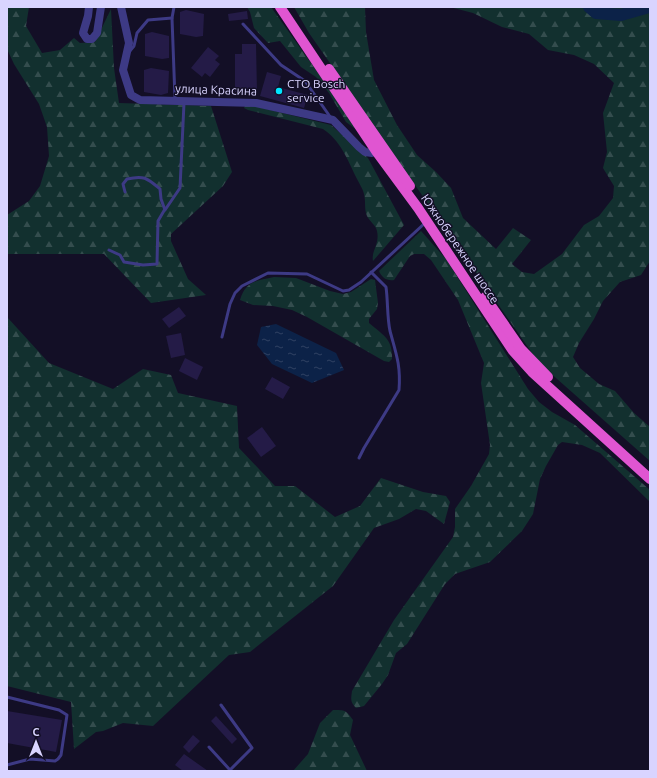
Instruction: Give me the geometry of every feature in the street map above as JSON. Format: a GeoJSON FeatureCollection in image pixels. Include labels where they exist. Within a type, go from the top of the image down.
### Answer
{"type":"FeatureCollection","features":[{"type":"Feature","properties":{"kind":"highway","name":"Южнобережное шоссе"},"geometry":{"type":"LineString","coordinates":[[280,7],[476,289],[513,352],[650,479]]}},
{"type":"Feature","properties":{"kind":"highway","name":"Южнобережное шоссе"},"geometry":{"type":"LineString","coordinates":[[286,7],[380,149],[426,222],[521,349],[540,369],[650,470]]}},
{"type":"Feature","properties":{"kind":"street"},"geometry":{"type":"LineString","coordinates":[[89,7],[83,33],[87,39],[92,40],[97,33],[101,7]]}},
{"type":"Feature","properties":{"kind":"street","name":"улица Красина"},"geometry":{"type":"LineString","coordinates":[[121,7],[129,43],[123,70],[132,95],[140,100],[256,103],[332,120]]}},
{"type":"Feature","properties":{"kind":"street"},"geometry":{"type":"LineString","coordinates":[[332,120],[365,152],[372,153],[380,149]]}},
{"type":"Feature","properties":{"kind":"lane"},"geometry":{"type":"LineString","coordinates":[[174,7],[172,18],[176,101]]}},
{"type":"Feature","properties":{"kind":"lane"},"geometry":{"type":"LineString","coordinates":[[126,57],[134,46],[137,33],[148,20],[172,18]]}},
{"type":"Feature","properties":{"kind":"lane"},"geometry":{"type":"LineString","coordinates":[[243,24],[281,65],[305,81],[332,120]]}},
{"type":"Feature","properties":{"kind":"lane"},"geometry":{"type":"LineString","coordinates":[[109,250],[120,255],[124,262],[157,264],[158,221],[180,188],[184,101]]}},
{"type":"Feature","properties":{"kind":"lane"},"geometry":{"type":"LineString","coordinates":[[125,192],[123,184],[127,179],[139,176],[144,178],[153,182],[160,189],[161,199],[165,209]]}},
{"type":"Feature","properties":{"kind":"lane"},"geometry":{"type":"LineString","coordinates":[[222,337],[230,304],[235,293],[242,286],[268,273],[307,274],[343,291],[349,290],[361,282],[426,222]]}},
{"type":"Feature","properties":{"kind":"lane"},"geometry":{"type":"LineString","coordinates":[[359,458],[399,390],[400,382],[398,358],[390,330],[386,287],[371,272]]}},
{"type":"Feature","properties":{"kind":"lane"},"geometry":{"type":"LineString","coordinates":[[7,698],[59,710],[67,715],[61,756],[58,759],[55,761],[30,759],[7,765]]}},
{"type":"Feature","properties":{"kind":"lane"},"geometry":{"type":"LineString","coordinates":[[209,747],[229,770],[252,748],[220,705]]}},
{"type":"Feature","properties":{"kind":"green space"},"geometry":{"type":"Polygon","coordinates":[[[7,7],[29,7],[26,26],[42,53],[60,50],[74,38],[80,43],[95,42],[111,9],[114,68],[119,103],[211,106],[232,172],[223,186],[171,234],[171,241],[188,279],[206,295],[151,303],[104,254],[7,254],[7,215],[29,201],[40,186],[49,156],[47,127],[39,104],[14,64],[7,49],[7,7]]]}},
{"type":"Feature","properties":{"kind":"green space"},"geometry":{"type":"Polygon","coordinates":[[[247,7],[271,7],[361,133],[346,122],[329,93],[316,77],[301,67],[280,41],[268,43],[254,28],[250,12],[247,7]]]}},
{"type":"Feature","properties":{"kind":"green space"},"geometry":{"type":"Polygon","coordinates":[[[294,7],[365,7],[366,32],[374,80],[397,125],[417,155],[451,188],[463,218],[496,249],[513,228],[531,240],[512,264],[522,272],[534,274],[562,254],[584,225],[599,216],[613,198],[614,186],[603,168],[607,152],[603,113],[614,83],[594,64],[574,55],[548,50],[529,34],[502,27],[473,13],[450,7],[650,7],[650,261],[641,275],[620,282],[603,301],[579,343],[573,357],[580,368],[599,384],[615,391],[634,413],[650,427],[650,461],[539,363],[309,33],[294,7]]]}},
{"type":"Feature","properties":{"kind":"green space"},"geometry":{"type":"Polygon","coordinates":[[[246,104],[331,125],[368,158],[404,225],[373,261],[373,254],[378,236],[376,229],[367,216],[365,197],[362,188],[347,157],[339,145],[323,129],[248,110],[244,108],[246,104]]]}},
{"type":"Feature","properties":{"kind":"green space"},"geometry":{"type":"Polygon","coordinates":[[[421,231],[446,259],[528,389],[539,402],[552,412],[575,425],[650,490],[650,502],[600,453],[582,445],[562,442],[558,445],[540,479],[533,514],[522,531],[490,562],[455,574],[445,584],[407,644],[396,653],[388,675],[382,684],[364,706],[356,708],[351,700],[352,691],[394,620],[453,537],[455,527],[455,509],[471,486],[489,454],[490,445],[481,383],[484,363],[458,300],[431,260],[424,254],[414,254],[410,256],[394,280],[385,278],[379,271],[421,231]]]}},
{"type":"Feature","properties":{"kind":"green space"},"geometry":{"type":"Polygon","coordinates":[[[274,277],[296,278],[330,291],[343,294],[351,292],[371,279],[375,280],[378,303],[377,309],[369,319],[369,323],[383,334],[389,342],[392,352],[392,359],[389,362],[384,361],[292,310],[273,306],[253,305],[240,300],[242,293],[253,282],[274,277]]]}},
{"type":"Feature","properties":{"kind":"green space"},"geometry":{"type":"Polygon","coordinates":[[[7,317],[49,363],[113,389],[143,369],[171,375],[178,393],[237,406],[239,448],[275,486],[295,486],[335,517],[360,506],[381,478],[423,492],[446,496],[450,502],[444,524],[426,511],[416,509],[399,519],[374,528],[333,586],[250,652],[229,655],[153,726],[123,723],[103,731],[96,732],[74,749],[71,702],[7,686],[7,317]]]}},
{"type":"Feature","properties":{"kind":"green space"},"geometry":{"type":"Polygon","coordinates":[[[333,710],[345,711],[353,720],[350,735],[367,771],[293,771],[308,754],[320,723],[333,710]]]}},
{"type":"Feature","properties":{"kind":"water"},"geometry":{"type":"Polygon","coordinates":[[[276,324],[336,353],[344,370],[312,383],[272,364],[257,345],[261,327],[276,324]]]}},
{"type":"Feature","properties":{"kind":"building"},"geometry":{"type":"Polygon","coordinates":[[[186,10],[204,14],[203,36],[196,37],[180,34],[180,12],[186,10]]]}},
{"type":"Feature","properties":{"kind":"building"},"geometry":{"type":"Polygon","coordinates":[[[247,11],[248,19],[229,21],[228,14],[247,11]]]}},
{"type":"Feature","properties":{"kind":"building"},"geometry":{"type":"Polygon","coordinates":[[[152,32],[169,36],[169,58],[162,59],[145,56],[145,34],[152,32]]]}},
{"type":"Feature","properties":{"kind":"building"},"geometry":{"type":"Polygon","coordinates":[[[242,44],[256,44],[257,92],[235,92],[235,54],[242,54],[242,44]]]}},
{"type":"Feature","properties":{"kind":"building"},"geometry":{"type":"Polygon","coordinates":[[[208,47],[219,56],[215,60],[220,64],[210,77],[205,73],[202,77],[191,68],[208,47]]]}},
{"type":"Feature","properties":{"kind":"building"},"geometry":{"type":"Polygon","coordinates":[[[151,68],[169,71],[168,93],[161,95],[144,92],[144,70],[151,68]]]}},
{"type":"Feature","properties":{"kind":"building","name":"СТО Bosch service"},"geometry":{"type":"Polygon","coordinates":[[[267,72],[281,76],[278,87],[308,95],[304,108],[260,96],[267,72]]]}},
{"type":"Feature","properties":{"kind":"building"},"geometry":{"type":"Polygon","coordinates":[[[179,307],[186,316],[169,328],[162,319],[179,307]]]}},
{"type":"Feature","properties":{"kind":"building"},"geometry":{"type":"Polygon","coordinates":[[[181,333],[185,355],[171,358],[166,336],[181,333]]]}},
{"type":"Feature","properties":{"kind":"building"},"geometry":{"type":"Polygon","coordinates":[[[185,358],[203,367],[197,380],[179,371],[185,358]]]}},
{"type":"Feature","properties":{"kind":"building"},"geometry":{"type":"Polygon","coordinates":[[[272,377],[290,387],[283,399],[265,389],[272,377]]]}},
{"type":"Feature","properties":{"kind":"building"},"geometry":{"type":"Polygon","coordinates":[[[262,427],[276,446],[261,457],[247,438],[262,427]]]}},
{"type":"Feature","properties":{"kind":"building"},"geometry":{"type":"Polygon","coordinates":[[[7,711],[62,720],[56,752],[7,743],[7,711]]]}},
{"type":"Feature","properties":{"kind":"building"},"geometry":{"type":"Polygon","coordinates":[[[216,716],[237,739],[232,744],[211,721],[216,716]]]}},
{"type":"Feature","properties":{"kind":"building"},"geometry":{"type":"Polygon","coordinates":[[[193,735],[200,741],[189,753],[183,747],[193,735]]]}},
{"type":"Feature","properties":{"kind":"building"},"geometry":{"type":"Polygon","coordinates":[[[184,754],[208,771],[183,771],[175,765],[184,754]]]}},
{"type":"Feature","properties":{"kind":"waterway"},"geometry":{"type":"LineString","coordinates":[[589,7],[596,13],[621,15],[649,7]]}},
{"type":"Feature","properties":{"kind":"place","name":"СТО Bosch service"},"geometry":{"type":"Point","coordinates":[279,91]}}]}
